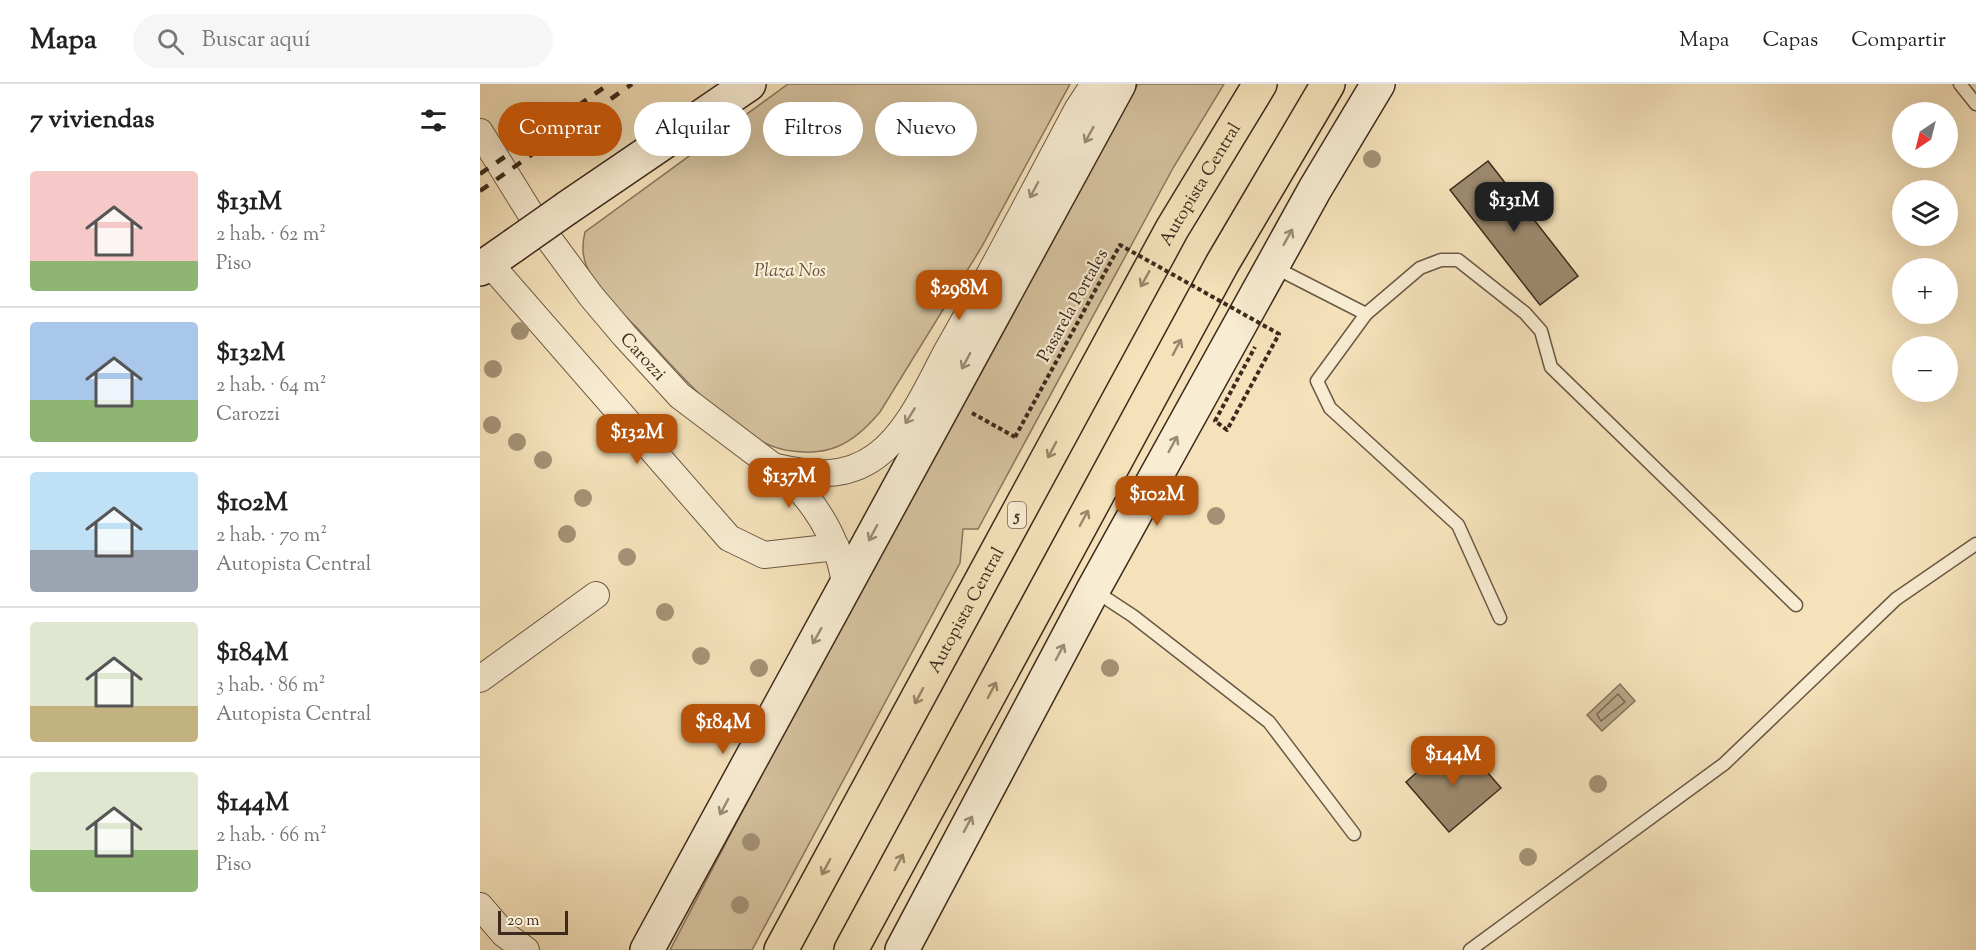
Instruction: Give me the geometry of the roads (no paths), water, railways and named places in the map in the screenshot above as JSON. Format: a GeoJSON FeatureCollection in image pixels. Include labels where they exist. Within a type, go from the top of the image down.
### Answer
{"type":"FeatureCollection","features":[{"type":"Feature","properties":{"kind":"highway","name":"Autopista Central"},"geometry":{"type":"LineString","coordinates":[[781,950],[1167,239],[1260,84]]}},
{"type":"Feature","properties":{"kind":"highway"},"geometry":{"type":"LineString","coordinates":[[851,950],[1221,264],[1328,84]]}},
{"type":"Feature","properties":{"kind":"main road"},"geometry":{"type":"LineString","coordinates":[[494,259],[749,84]]}},
{"type":"Feature","properties":{"kind":"main road"},"geometry":{"type":"LineString","coordinates":[[647,950],[1119,84]]}},
{"type":"Feature","properties":{"kind":"main road"},"geometry":{"type":"LineString","coordinates":[[902,950],[1093,590],[1272,266],[1378,84]]}},
{"type":"Feature","properties":{"kind":"street"},"geometry":{"type":"LineString","coordinates":[[772,466],[816,474],[839,472],[874,457],[897,436],[952,343],[1077,110],[1094,84]]}},
{"type":"Feature","properties":{"kind":"street","name":"Carozzi"},"geometry":{"type":"LineString","coordinates":[[480,132],[532,216],[591,296],[624,335],[680,396],[798,487],[819,511],[836,547],[845,584]]}},
{"type":"Feature","properties":{"kind":"street"},"geometry":{"type":"LineString","coordinates":[[494,259],[729,538],[764,555],[836,547]]}},
{"type":"Feature","properties":{"kind":"street"},"geometry":{"type":"LineString","coordinates":[[480,679],[596,595]]}},
{"type":"Feature","properties":{"kind":"street"},"geometry":{"type":"LineString","coordinates":[[480,906],[504,934],[526,950]]}},
{"type":"Feature","properties":{"kind":"lane"},"geometry":{"type":"LineString","coordinates":[[1960,84],[1976,104]]}},
{"type":"Feature","properties":{"kind":"lane"},"geometry":{"type":"LineString","coordinates":[[1500,618],[1458,525],[1330,408],[1317,381],[1366,314],[1420,268],[1441,260],[1458,260],[1525,313],[1541,331],[1551,367],[1796,604]]}},
{"type":"Feature","properties":{"kind":"lane"},"geometry":{"type":"LineString","coordinates":[[1272,266],[1366,314]]}},
{"type":"Feature","properties":{"kind":"lane"},"geometry":{"type":"LineString","coordinates":[[1470,950],[1724,764],[1896,599],[1976,544]]}},
{"type":"Feature","properties":{"kind":"lane"},"geometry":{"type":"LineString","coordinates":[[1093,590],[1133,616],[1269,722],[1354,834]]}},
{"type":"Feature","properties":{"kind":"water"},"geometry":{"type":"Polygon","coordinates":[[[1620,684],[1635,701],[1602,731],[1587,715],[1620,684]]]}},
{"type":"Feature","properties":{"kind":"railway"},"geometry":{"type":"LineString","coordinates":[[480,174],[609,84]]}},
{"type":"Feature","properties":{"kind":"railway"},"geometry":{"type":"LineString","coordinates":[[480,191],[632,84]]}},
{"type":"Feature","properties":{"kind":"park label","name":"Plaza Nos"},"geometry":{"type":"Point","coordinates":[790,270]}}]}
